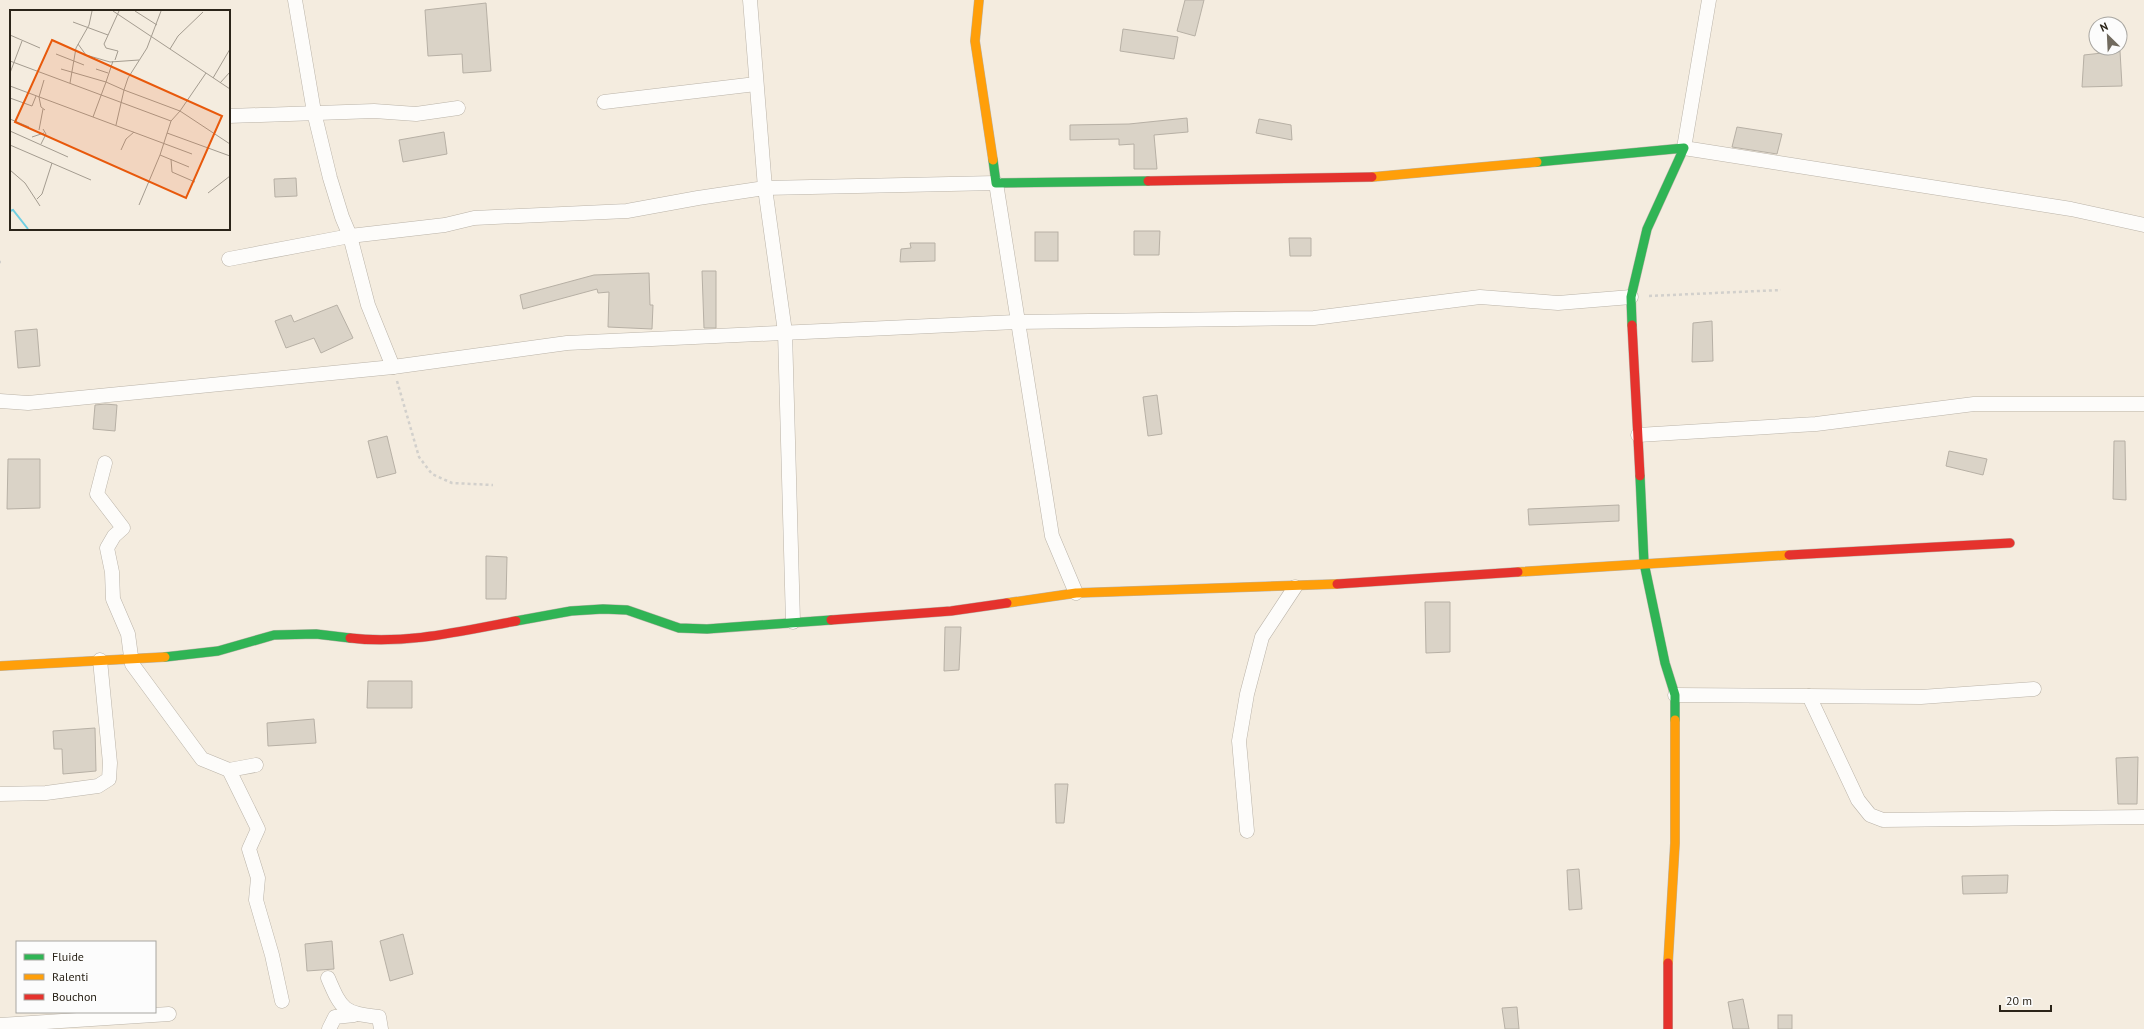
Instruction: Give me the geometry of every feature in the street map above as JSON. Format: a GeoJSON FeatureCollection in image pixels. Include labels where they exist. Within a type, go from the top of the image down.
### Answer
{"type":"FeatureCollection","features":[{"type":"Feature","properties":{"kind":"street"},"geometry":{"type":"LineString","coordinates":[[295,0],[314,112],[330,178],[342,217],[350,236],[368,305],[393,367]]}},
{"type":"Feature","properties":{"kind":"street"},"geometry":{"type":"LineString","coordinates":[[750,0],[764,188],[785,332],[793,622]]}},
{"type":"Feature","properties":{"kind":"street"},"geometry":{"type":"LineString","coordinates":[[979,0],[975,41],[1016,322],[1052,536],[1076,593]]}},
{"type":"Feature","properties":{"kind":"street"},"geometry":{"type":"LineString","coordinates":[[1668,1029],[1667,975],[1675,842],[1675,695],[1665,663],[1644,563],[1631,297],[1647,229],[1684,148],[1709,0]]}},
{"type":"Feature","properties":{"kind":"street"},"geometry":{"type":"LineString","coordinates":[[604,102],[756,84]]}},
{"type":"Feature","properties":{"kind":"street"},"geometry":{"type":"LineString","coordinates":[[230,116],[374,111],[416,114],[458,108]]}},
{"type":"Feature","properties":{"kind":"street"},"geometry":{"type":"LineString","coordinates":[[229,258],[350,236],[445,226],[474,218],[627,211],[661,206],[698,198],[743,193],[764,188],[1390,177],[1684,148],[2071,209],[2144,224]]}},
{"type":"Feature","properties":{"kind":"street"},"geometry":{"type":"LineString","coordinates":[[0,401],[28,403],[393,367],[567,343],[1016,322],[1314,318],[1480,297],[1558,303],[1631,297]]}},
{"type":"Feature","properties":{"kind":"street"},"geometry":{"type":"LineString","coordinates":[[1638,435],[1816,424],[1974,404],[2144,404]]}},
{"type":"Feature","properties":{"kind":"street"},"geometry":{"type":"LineString","coordinates":[[106,463],[97,494],[123,528],[114,536],[107,548],[112,572],[113,599],[128,634],[132,664],[202,759],[229,770],[256,765]]}},
{"type":"Feature","properties":{"kind":"street"},"geometry":{"type":"LineString","coordinates":[[0,666],[100,660],[148,659],[218,650],[274,635],[316,634],[374,641],[447,634],[571,611],[602,609],[628,610],[679,628],[708,629],[951,611],[1076,593],[1295,587],[1644,563],[2010,543]]}},
{"type":"Feature","properties":{"kind":"street"},"geometry":{"type":"LineString","coordinates":[[1247,831],[1239,741],[1247,694],[1262,637],[1295,587]]}},
{"type":"Feature","properties":{"kind":"street"},"geometry":{"type":"LineString","coordinates":[[0,794],[46,792],[98,786],[109,779],[110,763],[100,660]]}},
{"type":"Feature","properties":{"kind":"street"},"geometry":{"type":"LineString","coordinates":[[1675,695],[1922,697],[2034,689]]}},
{"type":"Feature","properties":{"kind":"street"},"geometry":{"type":"LineString","coordinates":[[1809,696],[1858,800],[1870,815],[1883,820],[2144,817]]}},
{"type":"Feature","properties":{"kind":"street"},"geometry":{"type":"LineString","coordinates":[[229,770],[258,829],[250,849],[258,878],[256,900],[272,955],[282,1001]]}},
{"type":"Feature","properties":{"kind":"street"},"geometry":{"type":"LineString","coordinates":[[328,978],[339,1003],[354,1014]]}},
{"type":"Feature","properties":{"kind":"street"},"geometry":{"type":"LineString","coordinates":[[0,1025],[169,1014]]}},
{"type":"Feature","properties":{"kind":"street"},"geometry":{"type":"LineString","coordinates":[[329,1029],[335,1017],[354,1014],[379,1017],[381,1029]]}},
{"type":"Feature","properties":{"kind":"path"},"geometry":{"type":"LineString","coordinates":[[1631,297],[1781,290]]}},
{"type":"Feature","properties":{"kind":"path"},"geometry":{"type":"LineString","coordinates":[[393,367],[419,457],[432,474],[452,483],[493,485]]}},
{"type":"Feature","properties":{"kind":"building"},"geometry":{"type":"Polygon","coordinates":[[[1185,0],[1204,0],[1195,36],[1177,31],[1185,0]]]}},
{"type":"Feature","properties":{"kind":"building"},"geometry":{"type":"Polygon","coordinates":[[[486,3],[491,71],[463,73],[462,54],[428,56],[425,10],[486,3]]]}},
{"type":"Feature","properties":{"kind":"building"},"geometry":{"type":"Polygon","coordinates":[[[1123,29],[1178,37],[1174,59],[1120,51],[1123,29]]]}},
{"type":"Feature","properties":{"kind":"building"},"geometry":{"type":"Polygon","coordinates":[[[2084,55],[2120,56],[2122,86],[2082,87],[2084,55]]]}},
{"type":"Feature","properties":{"kind":"building"},"geometry":{"type":"Polygon","coordinates":[[[1187,118],[1188,132],[1154,135],[1157,169],[1134,169],[1134,144],[1119,145],[1119,139],[1070,140],[1070,125],[1129,124],[1187,118]]]}},
{"type":"Feature","properties":{"kind":"building"},"geometry":{"type":"Polygon","coordinates":[[[1259,119],[1291,125],[1292,140],[1256,133],[1259,119]]]}},
{"type":"Feature","properties":{"kind":"building"},"geometry":{"type":"Polygon","coordinates":[[[1737,127],[1782,134],[1777,154],[1732,147],[1737,127]]]}},
{"type":"Feature","properties":{"kind":"building"},"geometry":{"type":"Polygon","coordinates":[[[444,132],[447,154],[403,162],[399,140],[444,132]]]}},
{"type":"Feature","properties":{"kind":"building"},"geometry":{"type":"Polygon","coordinates":[[[296,178],[297,196],[275,197],[274,179],[296,178]]]}},
{"type":"Feature","properties":{"kind":"building"},"geometry":{"type":"Polygon","coordinates":[[[1134,231],[1160,231],[1159,255],[1134,255],[1134,231]]]}},
{"type":"Feature","properties":{"kind":"building"},"geometry":{"type":"Polygon","coordinates":[[[1035,232],[1058,232],[1058,261],[1035,261],[1035,232]]]}},
{"type":"Feature","properties":{"kind":"building"},"geometry":{"type":"Polygon","coordinates":[[[1289,238],[1311,238],[1311,256],[1290,256],[1289,238]]]}},
{"type":"Feature","properties":{"kind":"building"},"geometry":{"type":"Polygon","coordinates":[[[910,243],[935,243],[935,261],[900,262],[901,249],[911,248],[910,243]]]}},
{"type":"Feature","properties":{"kind":"building"},"geometry":{"type":"Polygon","coordinates":[[[702,271],[716,271],[716,328],[704,328],[702,271]]]}},
{"type":"Feature","properties":{"kind":"building"},"geometry":{"type":"Polygon","coordinates":[[[649,273],[650,305],[653,305],[652,329],[608,327],[609,292],[598,293],[597,289],[523,309],[520,295],[594,275],[649,273]]]}},
{"type":"Feature","properties":{"kind":"building"},"geometry":{"type":"Polygon","coordinates":[[[337,305],[353,338],[321,353],[314,338],[286,348],[275,321],[291,315],[294,322],[337,305]]]}},
{"type":"Feature","properties":{"kind":"building"},"geometry":{"type":"Polygon","coordinates":[[[1712,321],[1713,361],[1692,362],[1693,323],[1712,321]]]}},
{"type":"Feature","properties":{"kind":"building"},"geometry":{"type":"Polygon","coordinates":[[[37,329],[40,366],[18,368],[15,331],[37,329]]]}},
{"type":"Feature","properties":{"kind":"building"},"geometry":{"type":"Polygon","coordinates":[[[1157,395],[1162,434],[1148,436],[1143,397],[1157,395]]]}},
{"type":"Feature","properties":{"kind":"building"},"geometry":{"type":"Polygon","coordinates":[[[95,405],[117,405],[115,431],[93,429],[95,405]]]}},
{"type":"Feature","properties":{"kind":"building"},"geometry":{"type":"Polygon","coordinates":[[[387,436],[396,473],[377,478],[368,441],[387,436]]]}},
{"type":"Feature","properties":{"kind":"building"},"geometry":{"type":"Polygon","coordinates":[[[2114,441],[2125,441],[2126,500],[2113,499],[2114,441]]]}},
{"type":"Feature","properties":{"kind":"building"},"geometry":{"type":"Polygon","coordinates":[[[1949,451],[1987,459],[1983,475],[1946,466],[1949,451]]]}},
{"type":"Feature","properties":{"kind":"building"},"geometry":{"type":"Polygon","coordinates":[[[8,459],[40,459],[40,508],[7,509],[8,459]]]}},
{"type":"Feature","properties":{"kind":"building"},"geometry":{"type":"Polygon","coordinates":[[[1619,505],[1619,521],[1529,525],[1528,509],[1619,505]]]}},
{"type":"Feature","properties":{"kind":"building"},"geometry":{"type":"Polygon","coordinates":[[[486,556],[507,557],[506,599],[486,599],[486,556]]]}},
{"type":"Feature","properties":{"kind":"building"},"geometry":{"type":"Polygon","coordinates":[[[1425,602],[1450,602],[1450,652],[1426,653],[1425,602]]]}},
{"type":"Feature","properties":{"kind":"building"},"geometry":{"type":"Polygon","coordinates":[[[945,627],[961,627],[959,670],[944,671],[945,627]]]}},
{"type":"Feature","properties":{"kind":"building"},"geometry":{"type":"Polygon","coordinates":[[[368,681],[412,681],[412,708],[367,708],[368,681]]]}},
{"type":"Feature","properties":{"kind":"building"},"geometry":{"type":"Polygon","coordinates":[[[314,719],[316,743],[268,746],[267,723],[314,719]]]}},
{"type":"Feature","properties":{"kind":"building"},"geometry":{"type":"Polygon","coordinates":[[[95,728],[96,771],[63,774],[62,749],[54,749],[53,731],[95,728]]]}},
{"type":"Feature","properties":{"kind":"building"},"geometry":{"type":"Polygon","coordinates":[[[2138,757],[2137,804],[2118,804],[2116,758],[2138,757]]]}},
{"type":"Feature","properties":{"kind":"building"},"geometry":{"type":"Polygon","coordinates":[[[1055,784],[1068,784],[1064,823],[1056,823],[1055,784]]]}},
{"type":"Feature","properties":{"kind":"building"},"geometry":{"type":"Polygon","coordinates":[[[1579,869],[1582,909],[1569,910],[1567,870],[1579,869]]]}},
{"type":"Feature","properties":{"kind":"building"},"geometry":{"type":"Polygon","coordinates":[[[2008,875],[2007,893],[1963,894],[1962,876],[2008,875]]]}},
{"type":"Feature","properties":{"kind":"building"},"geometry":{"type":"Polygon","coordinates":[[[403,934],[413,974],[390,981],[380,941],[403,934]]]}},
{"type":"Feature","properties":{"kind":"building"},"geometry":{"type":"Polygon","coordinates":[[[332,941],[334,969],[307,971],[305,944],[332,941]]]}},
{"type":"Feature","properties":{"kind":"building"},"geometry":{"type":"Polygon","coordinates":[[[1743,999],[1749,1029],[1733,1029],[1728,1002],[1743,999]]]}},
{"type":"Feature","properties":{"kind":"building"},"geometry":{"type":"Polygon","coordinates":[[[1517,1007],[1519,1029],[1505,1029],[1502,1008],[1517,1007]]]}},
{"type":"Feature","properties":{"kind":"building"},"geometry":{"type":"Polygon","coordinates":[[[1778,1015],[1792,1015],[1792,1029],[1778,1029],[1778,1015]]]}},
{"type":"Feature","properties":{"kind":"traffic: fast"},"geometry":{"type":"LineString","coordinates":[[1537,162],[1684,148],[1647,229],[1631,297],[1632,325]]}},
{"type":"Feature","properties":{"kind":"traffic: fast"},"geometry":{"type":"LineString","coordinates":[[993,160],[996,183],[1148,181]]}},
{"type":"Feature","properties":{"kind":"traffic: fast"},"geometry":{"type":"LineString","coordinates":[[1640,476],[1644,563],[1665,663],[1675,695],[1675,720]]}},
{"type":"Feature","properties":{"kind":"traffic: fast"},"geometry":{"type":"LineString","coordinates":[[516,621],[571,611],[603,609],[627,610],[679,628],[707,629],[831,620]]}},
{"type":"Feature","properties":{"kind":"traffic: fast"},"geometry":{"type":"LineString","coordinates":[[165,657],[218,651],[274,635],[316,634],[350,638]]}},
{"type":"Feature","properties":{"kind":"traffic: slow"},"geometry":{"type":"LineString","coordinates":[[979,0],[975,41],[993,160]]}},
{"type":"Feature","properties":{"kind":"traffic: slow"},"geometry":{"type":"LineString","coordinates":[[1372,177],[1537,162]]}},
{"type":"Feature","properties":{"kind":"traffic: slow"},"geometry":{"type":"LineString","coordinates":[[1518,572],[1789,555]]}},
{"type":"Feature","properties":{"kind":"traffic: slow"},"geometry":{"type":"LineString","coordinates":[[1007,603],[1076,593],[1337,584]]}},
{"type":"Feature","properties":{"kind":"traffic: slow"},"geometry":{"type":"LineString","coordinates":[[0,666],[165,657]]}},
{"type":"Feature","properties":{"kind":"traffic: slow"},"geometry":{"type":"LineString","coordinates":[[1668,963],[1675,843],[1675,720]]}},
{"type":"Feature","properties":{"kind":"traffic: jam"},"geometry":{"type":"LineString","coordinates":[[1148,181],[1372,177]]}},
{"type":"Feature","properties":{"kind":"traffic: jam"},"geometry":{"type":"LineString","coordinates":[[1632,325],[1640,476]]}},
{"type":"Feature","properties":{"kind":"traffic: jam"},"geometry":{"type":"LineString","coordinates":[[1789,555],[2010,543]]}},
{"type":"Feature","properties":{"kind":"traffic: jam"},"geometry":{"type":"LineString","coordinates":[[1337,584],[1518,572]]}},
{"type":"Feature","properties":{"kind":"traffic: jam"},"geometry":{"type":"LineString","coordinates":[[831,620],[951,611],[1007,603]]}},
{"type":"Feature","properties":{"kind":"traffic: jam"},"geometry":{"type":"LineString","coordinates":[[350,638],[392,640],[433,636],[516,621]]}},
{"type":"Feature","properties":{"kind":"traffic: jam"},"geometry":{"type":"LineString","coordinates":[[1668,963],[1668,1029]]}}]}
